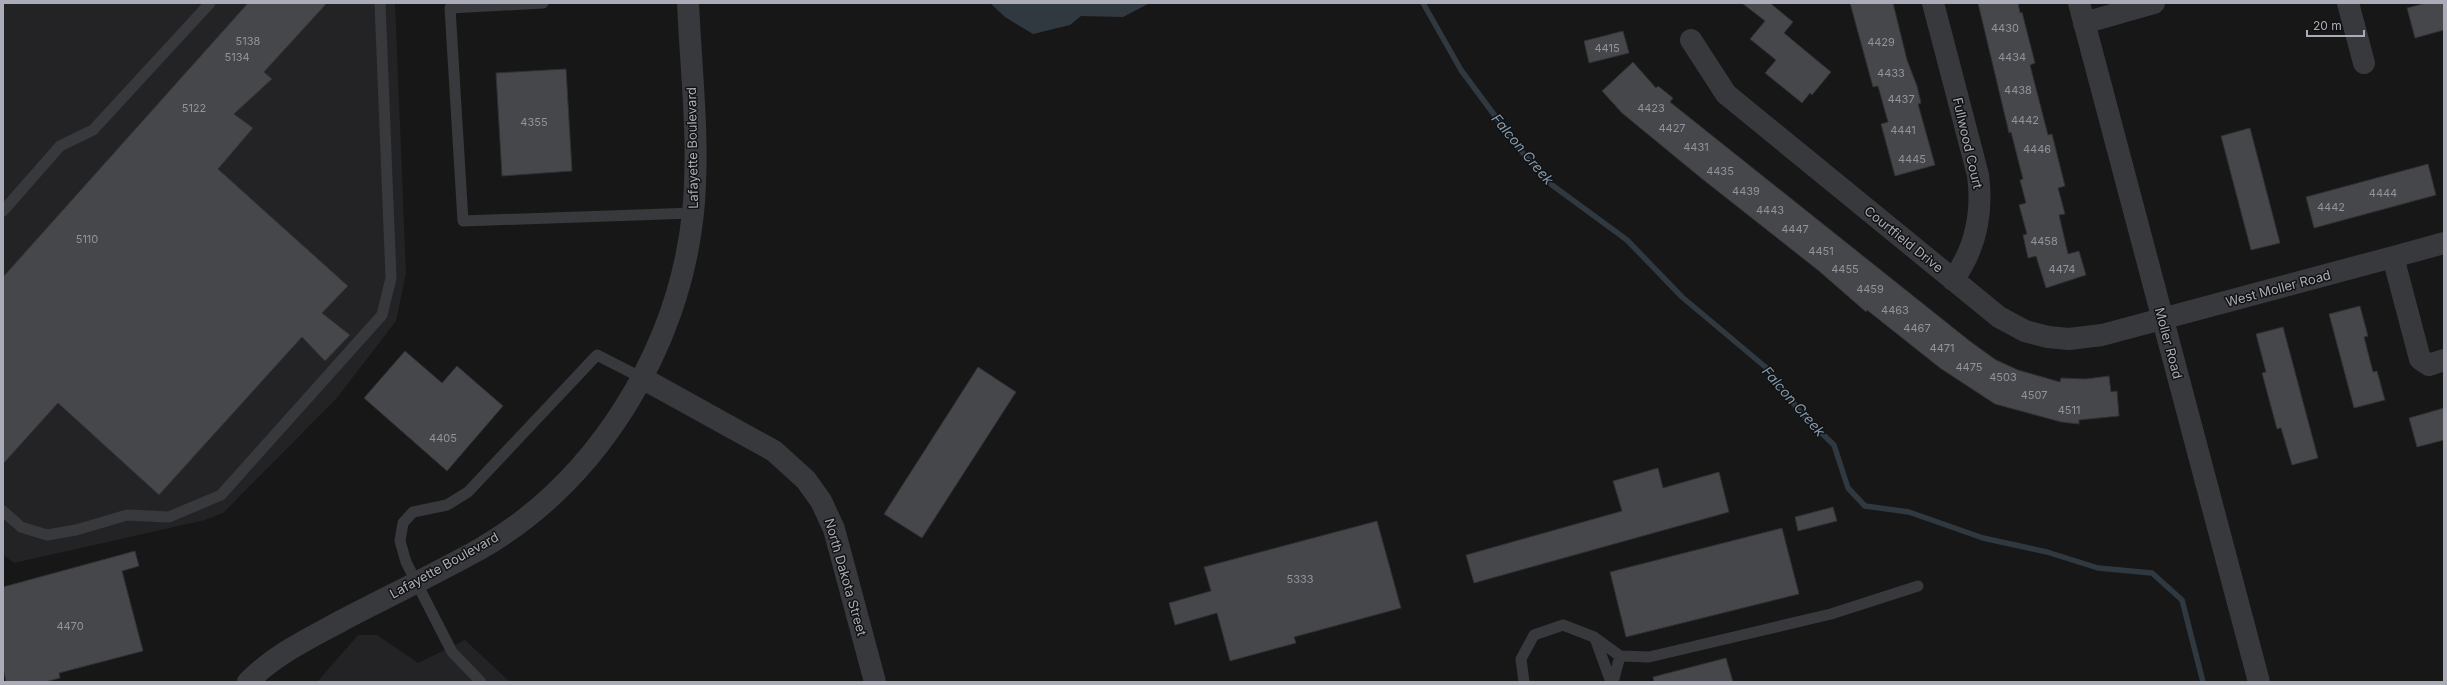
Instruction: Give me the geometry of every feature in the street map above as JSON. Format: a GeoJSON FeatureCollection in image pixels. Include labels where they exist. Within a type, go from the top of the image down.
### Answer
{"type":"FeatureCollection","features":[{"type":"Feature","properties":{"kind":"street","name":"Lafayette Boulevard"},"geometry":{"type":"LineString","coordinates":[[248,682],[264,667],[296,644],[495,539],[556,490],[589,456],[629,400],[642,378],[664,331],[678,289],[693,213],[695,148],[688,3]]}},
{"type":"Feature","properties":{"kind":"street","name":"Fullwood Court"},"geometry":{"type":"LineString","coordinates":[[1933,3],[1975,163],[1980,196],[1978,224],[1975,237],[1965,262],[1953,280]]}},
{"type":"Feature","properties":{"kind":"street"},"geometry":{"type":"LineString","coordinates":[[2081,13],[2154,3]]}},
{"type":"Feature","properties":{"kind":"street"},"geometry":{"type":"LineString","coordinates":[[2348,3],[2364,63]]}},
{"type":"Feature","properties":{"kind":"street","name":"Moller Road"},"geometry":{"type":"LineString","coordinates":[[2081,13],[2259,682]]}},
{"type":"Feature","properties":{"kind":"street","name":"Courtfield Drive"},"geometry":{"type":"LineString","coordinates":[[1691,40],[1726,94],[1998,317],[2025,331],[2048,337],[2085,338],[2162,320]]}},
{"type":"Feature","properties":{"kind":"street","name":"West Moller Road"},"geometry":{"type":"LineString","coordinates":[[2162,320],[2444,243]]}},
{"type":"Feature","properties":{"kind":"street"},"geometry":{"type":"LineString","coordinates":[[2393,257],[2420,359],[2428,365],[2444,360]]}},
{"type":"Feature","properties":{"kind":"street","name":"North Dakota Street"},"geometry":{"type":"LineString","coordinates":[[642,378],[774,451],[806,480],[822,501],[834,528],[875,682]]}},
{"type":"Feature","properties":{"kind":"lane"},"geometry":{"type":"LineString","coordinates":[[3,211],[60,146],[93,130],[210,3]]}},
{"type":"Feature","properties":{"kind":"lane"},"geometry":{"type":"LineString","coordinates":[[3,511],[21,527],[47,536],[76,530],[127,515],[169,517],[221,495],[382,315],[391,278],[380,3]]}},
{"type":"Feature","properties":{"kind":"lane"},"geometry":{"type":"LineString","coordinates":[[543,3],[450,8],[464,222],[693,213]]}},
{"type":"Feature","properties":{"kind":"lane"},"geometry":{"type":"LineString","coordinates":[[481,682],[452,652],[406,562],[400,541],[403,523],[413,512],[447,505],[468,492],[597,356],[642,378]]}},
{"type":"Feature","properties":{"kind":"lane"},"geometry":{"type":"LineString","coordinates":[[1524,682],[1521,659],[1534,635],[1563,625],[1594,637],[1620,656],[1649,657],[1831,614],[1918,586]]}},
{"type":"Feature","properties":{"kind":"lane"},"geometry":{"type":"LineString","coordinates":[[1594,637],[1612,682]]}},
{"type":"Feature","properties":{"kind":"lane"},"geometry":{"type":"LineString","coordinates":[[1612,682],[1620,656]]}},
{"type":"Feature","properties":{"kind":"shaded area"},"geometry":{"type":"Polygon","coordinates":[[[3,3],[395,3],[406,273],[396,321],[336,399],[223,513],[205,520],[14,563],[3,555],[3,3]]]}},
{"type":"Feature","properties":{"kind":"shaded area"},"geometry":{"type":"Polygon","coordinates":[[[990,3],[1150,3],[1123,17],[1081,16],[1070,25],[1033,34],[1005,17],[990,3]]]}},
{"type":"Feature","properties":{"kind":"shaded area"},"geometry":{"type":"Polygon","coordinates":[[[358,635],[377,635],[418,663],[465,640],[510,682],[317,682],[358,635]]]}},
{"type":"Feature","properties":{"kind":"building"},"geometry":{"type":"Polygon","coordinates":[[[248,3],[327,3],[264,72],[272,79],[234,114],[253,128],[218,169],[348,286],[322,313],[350,335],[325,361],[302,337],[159,495],[58,403],[3,464],[3,277],[248,3]]]}},
{"type":"Feature","properties":{"kind":"building"},"geometry":{"type":"Polygon","coordinates":[[[1742,3],[1770,3],[1793,22],[1784,33],[1831,72],[1812,95],[1810,93],[1802,103],[1765,73],[1776,60],[1750,39],[1765,21],[1742,3]]]}},
{"type":"Feature","properties":{"kind":"building"},"geometry":{"type":"Polygon","coordinates":[[[1850,3],[1893,3],[1907,60],[1917,86],[1921,103],[1918,104],[1935,165],[1895,176],[1881,124],[1888,122],[1878,86],[1873,87],[1850,3]]]}},
{"type":"Feature","properties":{"kind":"building"},"geometry":{"type":"Polygon","coordinates":[[[1978,3],[2018,3],[2020,13],[2022,12],[2035,63],[2030,65],[2048,135],[2052,134],[2065,186],[2058,188],[2065,214],[2059,215],[2068,254],[2079,251],[2086,275],[2046,288],[2036,256],[2028,258],[2023,235],[2027,234],[2019,205],[2026,203],[2020,180],[2023,179],[2011,132],[2009,133],[1978,3]]]}},
{"type":"Feature","properties":{"kind":"building"},"geometry":{"type":"Polygon","coordinates":[[[2426,3],[2444,3],[2444,30],[2415,38],[2407,8],[2426,3]]]}},
{"type":"Feature","properties":{"kind":"building"},"geometry":{"type":"Polygon","coordinates":[[[1623,31],[1629,53],[1589,63],[1584,41],[1623,31]]]}},
{"type":"Feature","properties":{"kind":"building"},"geometry":{"type":"Polygon","coordinates":[[[1633,62],[1656,88],[1658,86],[1673,98],[1670,102],[1971,342],[1996,360],[2018,370],[2060,382],[2061,378],[2086,379],[2109,376],[2111,392],[2117,391],[2119,416],[2079,420],[2079,424],[2061,422],[1995,404],[1940,368],[1867,310],[1866,312],[1819,271],[1701,178],[1622,113],[1602,91],[1633,62]]]}},
{"type":"Feature","properties":{"kind":"building"},"geometry":{"type":"Polygon","coordinates":[[[566,69],[572,171],[502,176],[496,73],[566,69]]]}},
{"type":"Feature","properties":{"kind":"building"},"geometry":{"type":"Polygon","coordinates":[[[2250,128],[2280,243],[2251,250],[2221,136],[2250,128]]]}},
{"type":"Feature","properties":{"kind":"building"},"geometry":{"type":"Polygon","coordinates":[[[2428,164],[2436,195],[2314,228],[2306,197],[2428,164]]]}},
{"type":"Feature","properties":{"kind":"building"},"geometry":{"type":"Polygon","coordinates":[[[2360,306],[2368,336],[2364,337],[2373,372],[2377,371],[2385,400],[2354,408],[2329,314],[2360,306]]]}},
{"type":"Feature","properties":{"kind":"building"},"geometry":{"type":"Polygon","coordinates":[[[2283,327],[2318,458],[2292,465],[2281,428],[2277,429],[2262,373],[2266,372],[2256,334],[2283,327]]]}},
{"type":"Feature","properties":{"kind":"building"},"geometry":{"type":"Polygon","coordinates":[[[405,351],[442,383],[457,366],[503,406],[447,471],[364,398],[405,351]]]}},
{"type":"Feature","properties":{"kind":"building"},"geometry":{"type":"Polygon","coordinates":[[[978,367],[1016,392],[922,538],[884,514],[978,367]]]}},
{"type":"Feature","properties":{"kind":"building"},"geometry":{"type":"Polygon","coordinates":[[[2444,408],[2444,440],[2417,447],[2409,418],[2444,408]]]}},
{"type":"Feature","properties":{"kind":"building"},"geometry":{"type":"Polygon","coordinates":[[[1658,468],[1663,488],[1719,472],[1729,512],[1474,583],[1466,555],[1622,511],[1613,481],[1658,468]]]}},
{"type":"Feature","properties":{"kind":"building"},"geometry":{"type":"Polygon","coordinates":[[[1833,507],[1837,521],[1798,531],[1795,517],[1833,507]]]}},
{"type":"Feature","properties":{"kind":"building"},"geometry":{"type":"Polygon","coordinates":[[[1377,521],[1401,608],[1294,637],[1296,643],[1230,661],[1217,613],[1175,625],[1169,603],[1211,591],[1204,567],[1377,521]]]}},
{"type":"Feature","properties":{"kind":"building"},"geometry":{"type":"Polygon","coordinates":[[[1782,528],[1799,594],[1626,637],[1610,572],[1782,528]]]}},
{"type":"Feature","properties":{"kind":"building"},"geometry":{"type":"Polygon","coordinates":[[[135,551],[139,566],[122,571],[143,651],[59,673],[60,678],[45,682],[6,682],[3,669],[3,587],[135,551]]]}},
{"type":"Feature","properties":{"kind":"building"},"geometry":{"type":"Polygon","coordinates":[[[1726,658],[1733,682],[1654,682],[1653,677],[1726,658]]]}},
{"type":"Feature","properties":{"kind":"waterway","name":"Falcon Creek"},"geometry":{"type":"LineString","coordinates":[[1423,3],[1461,70],[1521,151],[1552,185],[1627,240],[1682,297],[1769,370],[1800,412],[1834,445],[1848,488],[1865,506],[1909,512],[1983,538],[2047,552],[2098,568],[2152,573],[2182,600],[2203,682]]}}]}
